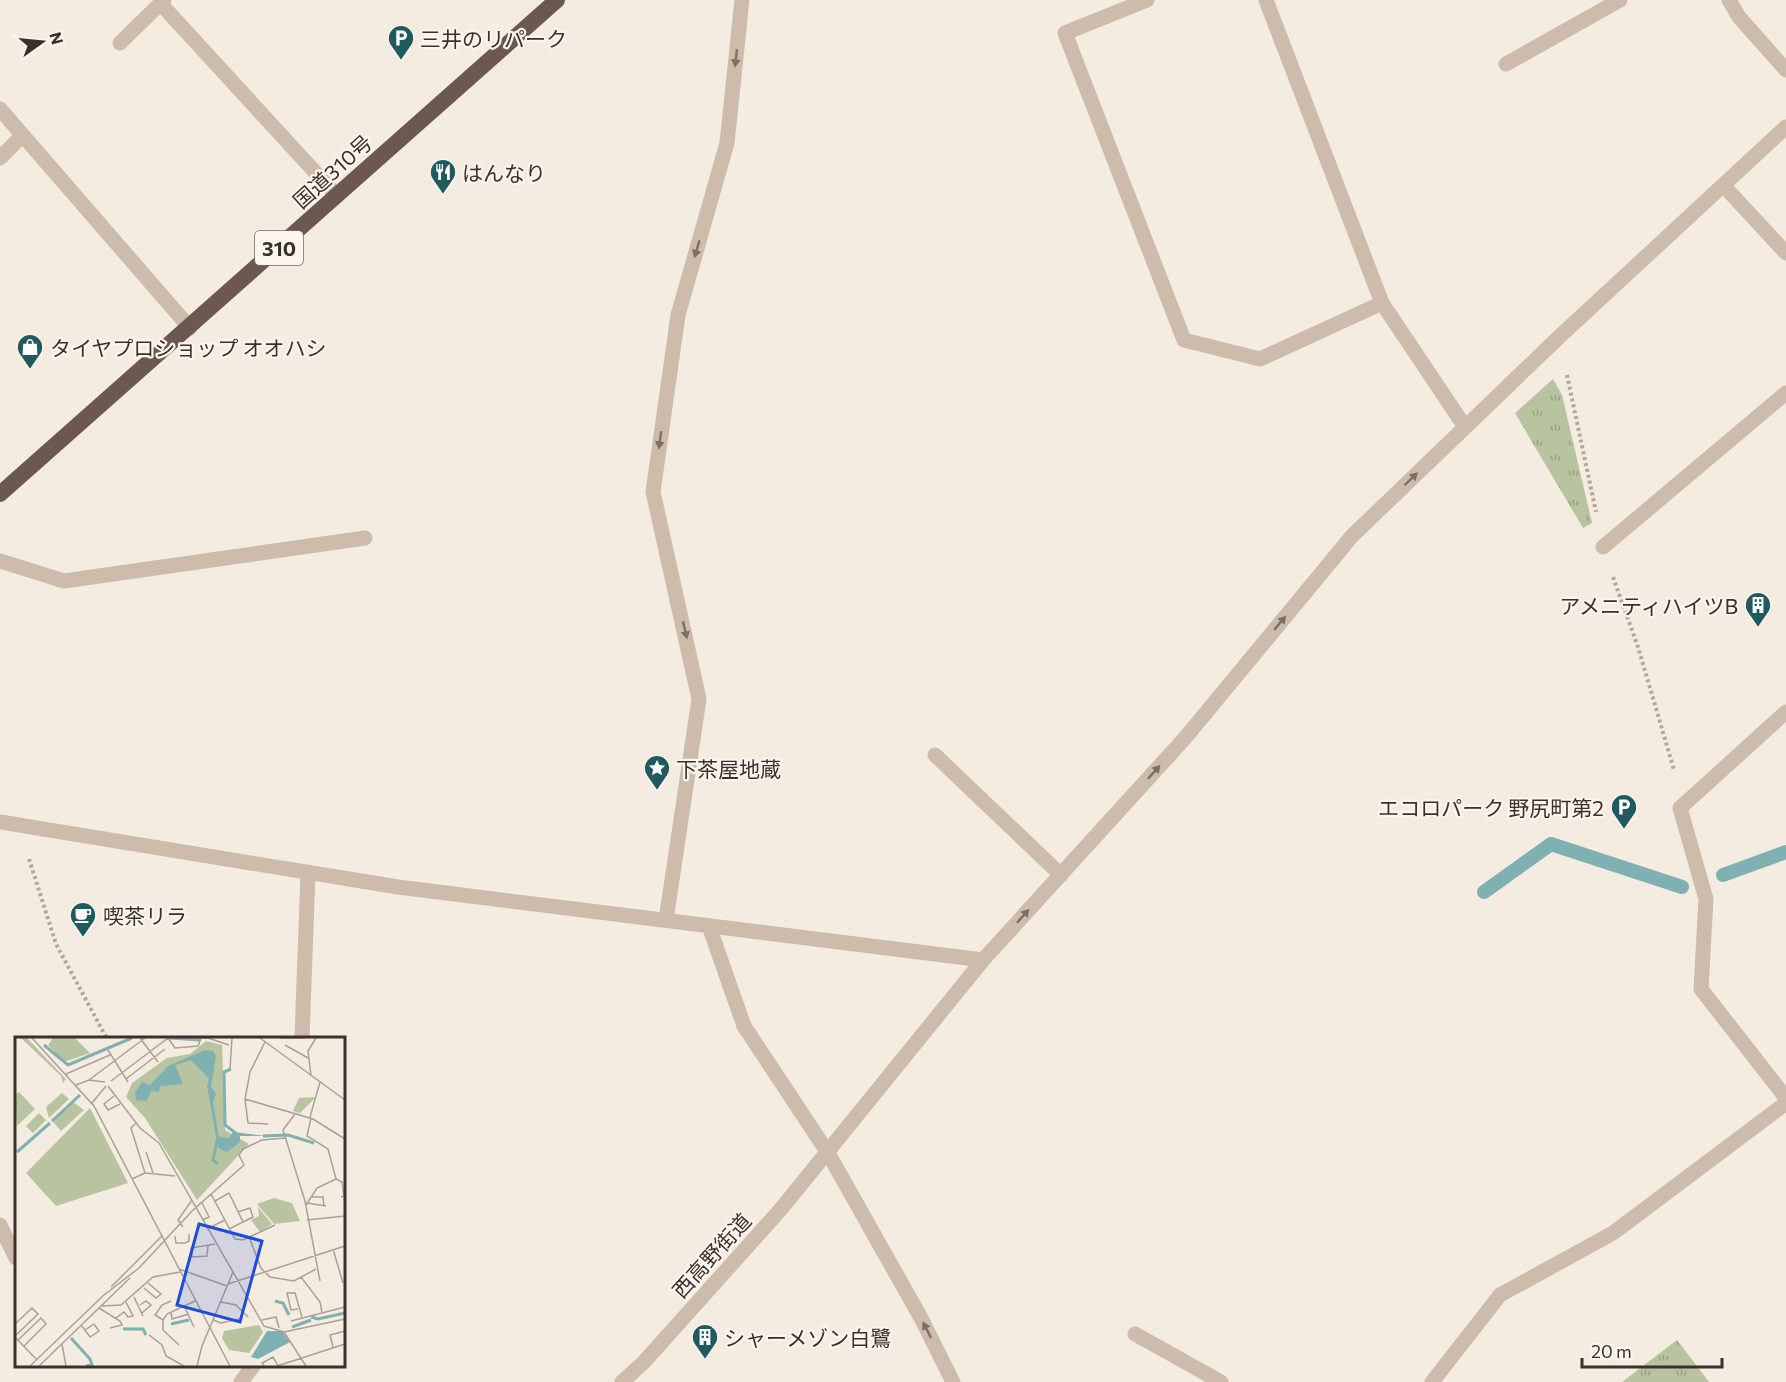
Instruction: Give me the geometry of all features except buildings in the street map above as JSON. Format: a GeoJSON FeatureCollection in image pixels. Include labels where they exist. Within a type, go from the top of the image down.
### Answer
{"type":"FeatureCollection","features":[{"type":"Feature","properties":{"kind":"highway","name":"国道310号"},"geometry":{"type":"LineString","coordinates":[[0,494],[558,0]]}},
{"type":"Feature","properties":{"kind":"street"},"geometry":{"type":"LineString","coordinates":[[666,920],[699,699],[653,492],[678,315],[727,143],[742,0]]}},
{"type":"Feature","properties":{"kind":"street"},"geometry":{"type":"LineString","coordinates":[[1147,0],[1065,33],[1184,340],[1260,359],[1382,303]]}},
{"type":"Feature","properties":{"kind":"street"},"geometry":{"type":"LineString","coordinates":[[1266,0],[1382,303],[1465,427]]}},
{"type":"Feature","properties":{"kind":"street"},"geometry":{"type":"LineString","coordinates":[[1506,64],[1620,0]]}},
{"type":"Feature","properties":{"kind":"street"},"geometry":{"type":"LineString","coordinates":[[1730,0],[1739,17],[1786,70]]}},
{"type":"Feature","properties":{"kind":"street"},"geometry":{"type":"LineString","coordinates":[[120,43],[162,2],[337,196]]}},
{"type":"Feature","properties":{"kind":"street"},"geometry":{"type":"LineString","coordinates":[[0,109],[190,328]]}},
{"type":"Feature","properties":{"kind":"street","name":"西高野街道"},"geometry":{"type":"LineString","coordinates":[[621,1382],[644,1362],[782,1209],[984,960],[1185,738],[1352,536],[1465,427],[1786,127]]}},
{"type":"Feature","properties":{"kind":"street"},"geometry":{"type":"LineString","coordinates":[[0,158],[22,136]]}},
{"type":"Feature","properties":{"kind":"street"},"geometry":{"type":"LineString","coordinates":[[1723,186],[1786,253]]}},
{"type":"Feature","properties":{"kind":"street"},"geometry":{"type":"LineString","coordinates":[[1603,547],[1786,393]]}},
{"type":"Feature","properties":{"kind":"street"},"geometry":{"type":"LineString","coordinates":[[0,561],[64,580],[365,538]]}},
{"type":"Feature","properties":{"kind":"street"},"geometry":{"type":"LineString","coordinates":[[1786,712],[1680,808],[1706,898],[1701,989],[1786,1098]]}},
{"type":"Feature","properties":{"kind":"street"},"geometry":{"type":"LineString","coordinates":[[935,755],[1061,875]]}},
{"type":"Feature","properties":{"kind":"street"},"geometry":{"type":"LineString","coordinates":[[0,822],[398,887],[984,960]]}},
{"type":"Feature","properties":{"kind":"street"},"geometry":{"type":"LineString","coordinates":[[302,1037],[308,872]]}},
{"type":"Feature","properties":{"kind":"street"},"geometry":{"type":"LineString","coordinates":[[709,926],[744,1026],[828,1153],[921,1318],[953,1382]]}},
{"type":"Feature","properties":{"kind":"street"},"geometry":{"type":"LineString","coordinates":[[1432,1382],[1500,1295],[1613,1233],[1786,1103]]}},
{"type":"Feature","properties":{"kind":"street"},"geometry":{"type":"LineString","coordinates":[[0,1225],[15,1256]]}},
{"type":"Feature","properties":{"kind":"street"},"geometry":{"type":"LineString","coordinates":[[1135,1334],[1221,1382]]}},
{"type":"Feature","properties":{"kind":"street"},"geometry":{"type":"LineString","coordinates":[[241,1382],[252,1367]]}},
{"type":"Feature","properties":{"kind":"path"},"geometry":{"type":"LineString","coordinates":[[24,826],[29,859],[56,944],[105,1037]]}},
{"type":"Feature","properties":{"kind":"green space"},"geometry":{"type":"Polygon","coordinates":[[[1553,379],[1562,395],[1592,523],[1583,528],[1515,413],[1553,379]]]}},
{"type":"Feature","properties":{"kind":"green space"},"geometry":{"type":"Polygon","coordinates":[[[1677,1340],[1709,1382],[1622,1382],[1677,1340]]]}},
{"type":"Feature","properties":{"kind":"waterway"},"geometry":{"type":"LineString","coordinates":[[1484,892],[1551,844],[1682,887]]}},
{"type":"Feature","properties":{"kind":"waterway"},"geometry":{"type":"LineString","coordinates":[[1723,875],[1786,852]]}},
{"type":"Feature","properties":{"kind":"place","name":"三井のリパーク"},"geometry":{"type":"Point","coordinates":[401,61]}},
{"type":"Feature","properties":{"kind":"place","name":"はんなり"},"geometry":{"type":"Point","coordinates":[443,195]}},
{"type":"Feature","properties":{"kind":"place","name":"タイヤプロショップ オオハシ"},"geometry":{"type":"Point","coordinates":[30,370]}},
{"type":"Feature","properties":{"kind":"place","name":"アメニティハイツB"},"geometry":{"type":"Point","coordinates":[1758,628]}},
{"type":"Feature","properties":{"kind":"place","name":"下茶屋地蔵"},"geometry":{"type":"Point","coordinates":[657,791]}},
{"type":"Feature","properties":{"kind":"place","name":"エコロパーク 野尻町第2"},"geometry":{"type":"Point","coordinates":[1624,830]}},
{"type":"Feature","properties":{"kind":"place","name":"喫茶リラ"},"geometry":{"type":"Point","coordinates":[83,938]}},
{"type":"Feature","properties":{"kind":"place","name":"シャーメゾン白鷺"},"geometry":{"type":"Point","coordinates":[705,1360]}}]}
